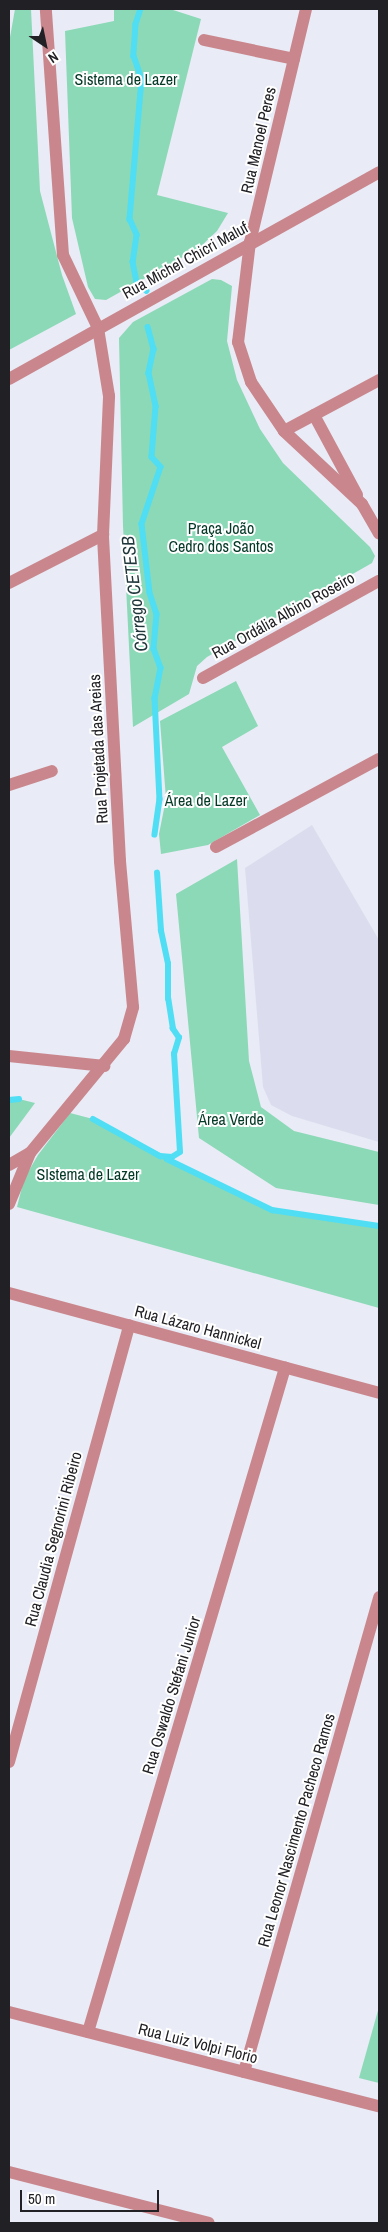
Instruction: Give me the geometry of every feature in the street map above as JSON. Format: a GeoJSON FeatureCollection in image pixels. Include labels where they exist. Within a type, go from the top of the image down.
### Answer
{"type":"FeatureCollection","features":[{"type":"Feature","properties":{"kind":"street","name":"Rua Projetada das Areias"},"geometry":{"type":"LineString","coordinates":[[30,1153],[124,1040],[133,1008],[120,861],[103,535],[109,396],[98,328],[63,255],[46,9]]}},
{"type":"Feature","properties":{"kind":"street","name":"Rua Manoel Peres"},"geometry":{"type":"LineString","coordinates":[[306,9],[250,242],[238,342],[251,382],[284,431],[362,504]]}},
{"type":"Feature","properties":{"kind":"street"},"geometry":{"type":"LineString","coordinates":[[204,40],[294,59]]}},
{"type":"Feature","properties":{"kind":"street","name":"Rua Michel Chicri Maluf"},"geometry":{"type":"LineString","coordinates":[[9,379],[250,242],[379,172]]}},
{"type":"Feature","properties":{"kind":"street"},"geometry":{"type":"LineString","coordinates":[[284,431],[379,380]]}},
{"type":"Feature","properties":{"kind":"street","name":"Rua Manoel Peres"},"geometry":{"type":"LineString","coordinates":[[314,415],[379,533]]}},
{"type":"Feature","properties":{"kind":"street"},"geometry":{"type":"LineString","coordinates":[[9,584],[103,535]]}},
{"type":"Feature","properties":{"kind":"street","name":"Rua Ordália Albino Roseiro"},"geometry":{"type":"LineString","coordinates":[[203,678],[379,581]]}},
{"type":"Feature","properties":{"kind":"street"},"geometry":{"type":"LineString","coordinates":[[216,847],[379,759]]}},
{"type":"Feature","properties":{"kind":"street"},"geometry":{"type":"LineString","coordinates":[[9,785],[52,771]]}},
{"type":"Feature","properties":{"kind":"street"},"geometry":{"type":"LineString","coordinates":[[9,1056],[104,1066]]}},
{"type":"Feature","properties":{"kind":"street"},"geometry":{"type":"LineString","coordinates":[[9,1165],[30,1153]]}},
{"type":"Feature","properties":{"kind":"street"},"geometry":{"type":"LineString","coordinates":[[9,1204],[30,1153]]}},
{"type":"Feature","properties":{"kind":"street","name":"Rua Lázaro Hannickel"},"geometry":{"type":"LineString","coordinates":[[9,1293],[379,1393]]}},
{"type":"Feature","properties":{"kind":"street","name":"Rua Claudia Segnorini Ribeiro"},"geometry":{"type":"LineString","coordinates":[[9,1762],[129,1325]]}},
{"type":"Feature","properties":{"kind":"street","name":"Rua Oswaldo Stefani Junior"},"geometry":{"type":"LineString","coordinates":[[88,2032],[285,1368]]}},
{"type":"Feature","properties":{"kind":"street","name":"Rua Leonor Nascimento Pacheco Ramos"},"geometry":{"type":"LineString","coordinates":[[244,2072],[379,1597]]}},
{"type":"Feature","properties":{"kind":"street","name":"Rua Luiz Volpi Florio"},"geometry":{"type":"LineString","coordinates":[[9,2012],[379,2106]]}},
{"type":"Feature","properties":{"kind":"street"},"geometry":{"type":"LineString","coordinates":[[9,2172],[182,2220],[209,2223]]}},
{"type":"Feature","properties":{"kind":"shaded area"},"geometry":{"type":"Polygon","coordinates":[[[312,825],[379,940],[379,1142],[292,1116],[271,1105],[263,1087],[245,868],[312,825]]]}},
{"type":"Feature","properties":{"kind":"green space","name":"Sistema de Lazer"},"geometry":{"type":"Polygon","coordinates":[[[15,9],[31,9],[40,191],[62,275],[76,314],[9,350],[9,43],[15,9]]]}},
{"type":"Feature","properties":{"kind":"green space","name":"Sistema de Lazer"},"geometry":{"type":"Polygon","coordinates":[[[114,9],[170,9],[201,19],[157,195],[228,213],[217,231],[199,248],[106,300],[95,299],[88,287],[72,218],[65,31],[114,21],[114,9]]]}},
{"type":"Feature","properties":{"kind":"green space","name":"Praça João Cedro dos Santos"},"geometry":{"type":"Polygon","coordinates":[[[212,279],[221,280],[232,286],[227,341],[237,380],[260,429],[283,463],[370,547],[375,556],[372,563],[207,657],[197,666],[189,694],[133,727],[123,526],[119,338],[133,322],[212,279]]]}},
{"type":"Feature","properties":{"kind":"green space","name":"Área de Lazer"},"geometry":{"type":"Polygon","coordinates":[[[236,681],[258,726],[222,747],[260,815],[208,845],[161,854],[159,834],[166,799],[160,721],[236,681]]]}},
{"type":"Feature","properties":{"kind":"green space","name":"Área Verde"},"geometry":{"type":"Polygon","coordinates":[[[237,859],[249,1061],[261,1107],[294,1131],[379,1152],[379,1205],[276,1188],[199,1138],[176,894],[237,859]]]}},
{"type":"Feature","properties":{"kind":"green space","name":"SIstema de Lazer"},"geometry":{"type":"Polygon","coordinates":[[[19,1099],[35,1103],[9,1138],[9,1100],[19,1099]]]}},
{"type":"Feature","properties":{"kind":"green space","name":"SIstema de Lazer"},"geometry":{"type":"Polygon","coordinates":[[[70,1113],[93,1119],[272,1210],[379,1226],[379,1308],[17,1207],[24,1179],[38,1155],[70,1113]]]}},
{"type":"Feature","properties":{"kind":"green space"},"geometry":{"type":"Polygon","coordinates":[[[379,2007],[379,2083],[359,2078],[379,2007]]]}},
{"type":"Feature","properties":{"kind":"waterway","name":"Córrego CETESB"},"geometry":{"type":"LineString","coordinates":[[141,9],[136,24],[134,56],[142,79],[130,219],[137,235],[133,262],[137,282],[147,291]]}},
{"type":"Feature","properties":{"kind":"waterway","name":"Córrego CETESB"},"geometry":{"type":"LineString","coordinates":[[148,327],[154,349],[149,373],[156,406],[152,457],[161,467],[142,524],[150,593],[157,614],[154,649],[161,668],[155,698],[160,799],[155,835]]}},
{"type":"Feature","properties":{"kind":"waterway","name":"Córrego CETESB"},"geometry":{"type":"LineString","coordinates":[[93,1119],[160,1156],[172,1157],[180,1152],[174,1054],[179,1038],[173,1029],[168,999],[168,964],[161,931],[157,873]]}},
{"type":"Feature","properties":{"kind":"waterway","name":"Córrego CETESB"},"geometry":{"type":"LineString","coordinates":[[9,1100],[19,1099]]}},
{"type":"Feature","properties":{"kind":"waterway"},"geometry":{"type":"LineString","coordinates":[[167,1159],[272,1210],[379,1226]]}}]}
